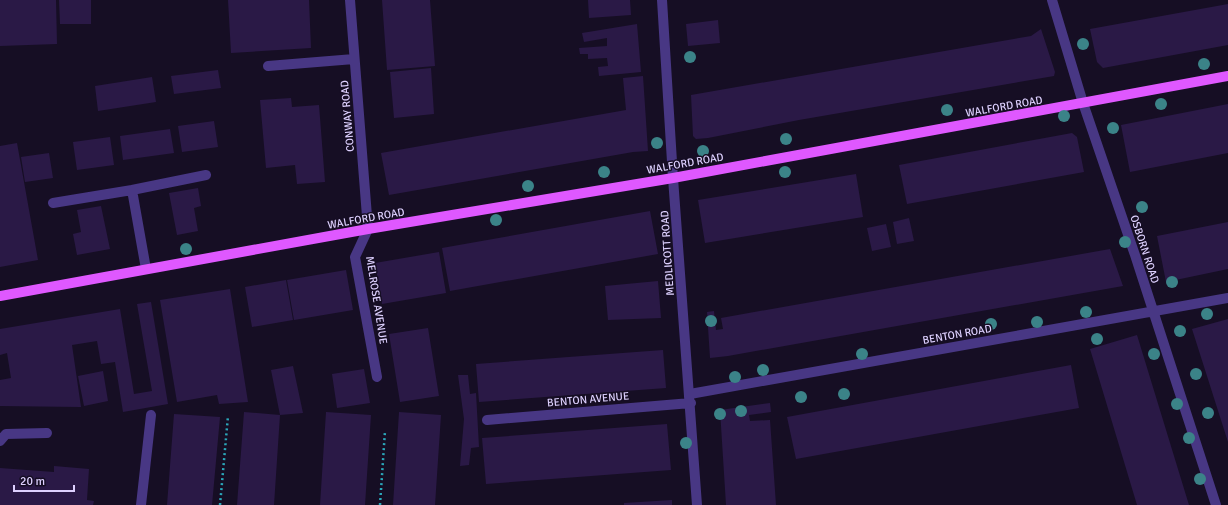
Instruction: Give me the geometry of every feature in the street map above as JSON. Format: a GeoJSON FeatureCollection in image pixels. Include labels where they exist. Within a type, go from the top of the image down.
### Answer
{"type":"FeatureCollection","features":[{"type":"Feature","properties":{"kind":"main road","name":"WALFORD ROAD"},"geometry":{"type":"LineString","coordinates":[[0,296],[368,229],[673,178],[1228,76]]}},
{"type":"Feature","properties":{"kind":"street","name":"CONWAY ROAD"},"geometry":{"type":"LineString","coordinates":[[350,0],[368,229]]}},
{"type":"Feature","properties":{"kind":"street","name":"MEDLICOTT ROAD"},"geometry":{"type":"LineString","coordinates":[[662,0],[673,178],[697,505]]}},
{"type":"Feature","properties":{"kind":"street","name":"OSBORN ROAD"},"geometry":{"type":"LineString","coordinates":[[1052,0],[1083,103],[1216,505]]}},
{"type":"Feature","properties":{"kind":"street"},"geometry":{"type":"LineString","coordinates":[[268,66],[354,59]]}},
{"type":"Feature","properties":{"kind":"street"},"geometry":{"type":"LineString","coordinates":[[53,203],[132,190],[206,175]]}},
{"type":"Feature","properties":{"kind":"street"},"geometry":{"type":"LineString","coordinates":[[132,190],[146,269]]}},
{"type":"Feature","properties":{"kind":"street","name":"MELROSE AVENUE"},"geometry":{"type":"LineString","coordinates":[[368,229],[355,256],[377,377]]}},
{"type":"Feature","properties":{"kind":"street","name":"BENTON ROAD"},"geometry":{"type":"LineString","coordinates":[[690,398],[1228,298]]}},
{"type":"Feature","properties":{"kind":"street","name":"BENTON AVENUE"},"geometry":{"type":"LineString","coordinates":[[487,420],[690,398]]}},
{"type":"Feature","properties":{"kind":"street"},"geometry":{"type":"LineString","coordinates":[[141,505],[151,415]]}},
{"type":"Feature","properties":{"kind":"street"},"geometry":{"type":"LineString","coordinates":[[0,441],[6,434],[47,433]]}},
{"type":"Feature","properties":{"kind":"path"},"geometry":{"type":"LineString","coordinates":[[220,505],[228,416]]}},
{"type":"Feature","properties":{"kind":"path"},"geometry":{"type":"LineString","coordinates":[[380,505],[385,431]]}},
{"type":"Feature","properties":{"kind":"building"},"geometry":{"type":"Polygon","coordinates":[[[0,0],[56,0],[57,44],[0,46],[0,0]]]}},
{"type":"Feature","properties":{"kind":"building"},"geometry":{"type":"Polygon","coordinates":[[[59,0],[91,0],[91,24],[60,24],[59,0]]]}},
{"type":"Feature","properties":{"kind":"building"},"geometry":{"type":"Polygon","coordinates":[[[228,0],[309,0],[311,48],[231,53],[228,0]]]}},
{"type":"Feature","properties":{"kind":"building"},"geometry":{"type":"Polygon","coordinates":[[[382,0],[430,0],[435,66],[387,70],[382,0]]]}},
{"type":"Feature","properties":{"kind":"building"},"geometry":{"type":"Polygon","coordinates":[[[588,0],[630,0],[631,15],[589,18],[588,0]]]}},
{"type":"Feature","properties":{"kind":"building"},"geometry":{"type":"Polygon","coordinates":[[[1228,4],[1228,45],[1103,68],[1097,62],[1090,29],[1228,4]]]}},
{"type":"Feature","properties":{"kind":"building"},"geometry":{"type":"Polygon","coordinates":[[[718,20],[720,43],[688,46],[686,24],[718,20]]]}},
{"type":"Feature","properties":{"kind":"building"},"geometry":{"type":"Polygon","coordinates":[[[637,24],[641,72],[599,76],[598,67],[608,66],[607,58],[588,59],[588,54],[580,54],[579,48],[607,46],[607,38],[584,42],[582,33],[637,24]]]}},
{"type":"Feature","properties":{"kind":"building"},"geometry":{"type":"Polygon","coordinates":[[[1041,29],[1055,72],[1054,76],[799,120],[708,138],[696,139],[693,136],[691,95],[1031,36],[1041,29]]]}},
{"type":"Feature","properties":{"kind":"building"},"geometry":{"type":"Polygon","coordinates":[[[431,68],[434,114],[394,118],[390,72],[431,68]]]}},
{"type":"Feature","properties":{"kind":"building"},"geometry":{"type":"Polygon","coordinates":[[[218,70],[221,88],[174,94],[171,76],[218,70]]]}},
{"type":"Feature","properties":{"kind":"building"},"geometry":{"type":"Polygon","coordinates":[[[643,76],[648,151],[633,152],[389,195],[381,153],[626,110],[623,78],[643,76]]]}},
{"type":"Feature","properties":{"kind":"building"},"geometry":{"type":"Polygon","coordinates":[[[152,77],[156,102],[98,111],[95,86],[152,77]]]}},
{"type":"Feature","properties":{"kind":"building"},"geometry":{"type":"Polygon","coordinates":[[[291,98],[292,107],[319,105],[325,182],[297,184],[295,165],[266,168],[260,100],[291,98]]]}},
{"type":"Feature","properties":{"kind":"building"},"geometry":{"type":"Polygon","coordinates":[[[1228,104],[1228,153],[1130,172],[1121,125],[1228,104]]]}},
{"type":"Feature","properties":{"kind":"building"},"geometry":{"type":"Polygon","coordinates":[[[214,121],[218,147],[182,152],[178,126],[214,121]]]}},
{"type":"Feature","properties":{"kind":"building"},"geometry":{"type":"Polygon","coordinates":[[[170,129],[174,153],[123,160],[120,136],[170,129]]]}},
{"type":"Feature","properties":{"kind":"building"},"geometry":{"type":"Polygon","coordinates":[[[1072,133],[1077,137],[1084,172],[907,204],[899,165],[1072,133]]]}},
{"type":"Feature","properties":{"kind":"building"},"geometry":{"type":"Polygon","coordinates":[[[110,137],[114,165],[77,170],[73,142],[110,137]]]}},
{"type":"Feature","properties":{"kind":"building"},"geometry":{"type":"Polygon","coordinates":[[[17,143],[38,260],[0,267],[0,146],[17,143]]]}},
{"type":"Feature","properties":{"kind":"building"},"geometry":{"type":"Polygon","coordinates":[[[49,153],[53,178],[25,182],[21,157],[49,153]]]}},
{"type":"Feature","properties":{"kind":"building"},"geometry":{"type":"Polygon","coordinates":[[[856,174],[863,217],[705,243],[698,200],[856,174]]]}},
{"type":"Feature","properties":{"kind":"building"},"geometry":{"type":"Polygon","coordinates":[[[198,188],[201,206],[194,208],[198,231],[177,235],[169,193],[198,188]]]}},
{"type":"Feature","properties":{"kind":"building"},"geometry":{"type":"Polygon","coordinates":[[[101,206],[110,249],[77,255],[73,234],[81,232],[77,210],[101,206]]]}},
{"type":"Feature","properties":{"kind":"building"},"geometry":{"type":"Polygon","coordinates":[[[650,211],[658,254],[450,291],[442,248],[650,211]]]}},
{"type":"Feature","properties":{"kind":"building"},"geometry":{"type":"Polygon","coordinates":[[[909,218],[914,241],[897,244],[893,222],[909,218]]]}},
{"type":"Feature","properties":{"kind":"building"},"geometry":{"type":"Polygon","coordinates":[[[1228,222],[1228,269],[1166,282],[1157,236],[1228,222]]]}},
{"type":"Feature","properties":{"kind":"building"},"geometry":{"type":"Polygon","coordinates":[[[886,224],[891,247],[872,251],[867,228],[886,224]]]}},
{"type":"Feature","properties":{"kind":"building"},"geometry":{"type":"Polygon","coordinates":[[[1110,249],[1123,286],[710,358],[707,312],[714,311],[716,330],[723,329],[721,318],[1110,249]]]}},
{"type":"Feature","properties":{"kind":"building"},"geometry":{"type":"Polygon","coordinates":[[[439,252],[446,293],[382,304],[375,263],[439,252]]]}},
{"type":"Feature","properties":{"kind":"building"},"geometry":{"type":"Polygon","coordinates":[[[346,270],[353,310],[294,320],[287,280],[346,270]]]}},
{"type":"Feature","properties":{"kind":"building"},"geometry":{"type":"Polygon","coordinates":[[[286,280],[293,320],[252,327],[245,287],[286,280]]]}},
{"type":"Feature","properties":{"kind":"building"},"geometry":{"type":"Polygon","coordinates":[[[658,281],[661,318],[608,320],[605,286],[658,281]]]}},
{"type":"Feature","properties":{"kind":"building"},"geometry":{"type":"Polygon","coordinates":[[[230,289],[248,402],[219,404],[217,395],[177,402],[160,300],[230,289]]]}},
{"type":"Feature","properties":{"kind":"building"},"geometry":{"type":"Polygon","coordinates":[[[151,302],[168,404],[123,412],[115,362],[101,364],[97,341],[72,345],[81,407],[0,406],[0,380],[11,378],[7,353],[0,355],[0,329],[120,309],[134,394],[152,391],[137,304],[151,302]]]}},
{"type":"Feature","properties":{"kind":"building"},"geometry":{"type":"Polygon","coordinates":[[[1228,319],[1228,442],[1192,329],[1228,319]]]}},
{"type":"Feature","properties":{"kind":"building"},"geometry":{"type":"Polygon","coordinates":[[[428,328],[439,396],[400,402],[389,334],[428,328]]]}},
{"type":"Feature","properties":{"kind":"building"},"geometry":{"type":"Polygon","coordinates":[[[1137,335],[1189,505],[1137,505],[1090,349],[1137,335]]]}},
{"type":"Feature","properties":{"kind":"building"},"geometry":{"type":"Polygon","coordinates":[[[663,350],[666,388],[479,402],[476,364],[663,350]]]}},
{"type":"Feature","properties":{"kind":"building"},"geometry":{"type":"Polygon","coordinates":[[[1071,365],[1079,408],[796,459],[787,417],[1071,365]]]}},
{"type":"Feature","properties":{"kind":"building"},"geometry":{"type":"Polygon","coordinates":[[[293,366],[303,413],[280,415],[271,370],[293,366]]]}},
{"type":"Feature","properties":{"kind":"building"},"geometry":{"type":"Polygon","coordinates":[[[364,369],[370,403],[337,408],[332,374],[364,369]]]}},
{"type":"Feature","properties":{"kind":"building"},"geometry":{"type":"Polygon","coordinates":[[[103,371],[108,401],[84,406],[78,376],[103,371]]]}},
{"type":"Feature","properties":{"kind":"building"},"geometry":{"type":"Polygon","coordinates":[[[458,375],[468,375],[470,394],[476,393],[479,447],[471,448],[469,465],[460,466],[464,419],[458,375]]]}},
{"type":"Feature","properties":{"kind":"building"},"geometry":{"type":"Polygon","coordinates":[[[770,403],[771,412],[749,415],[750,421],[770,420],[776,505],[726,505],[720,410],[770,403]]]}},
{"type":"Feature","properties":{"kind":"building"},"geometry":{"type":"Polygon","coordinates":[[[244,412],[280,415],[274,505],[237,505],[244,412]]]}},
{"type":"Feature","properties":{"kind":"building"},"geometry":{"type":"Polygon","coordinates":[[[326,412],[371,415],[365,505],[320,505],[326,412]]]}},
{"type":"Feature","properties":{"kind":"building"},"geometry":{"type":"Polygon","coordinates":[[[399,412],[441,415],[435,505],[393,505],[399,412]]]}},
{"type":"Feature","properties":{"kind":"building"},"geometry":{"type":"Polygon","coordinates":[[[174,414],[220,417],[212,505],[167,505],[174,414]]]}},
{"type":"Feature","properties":{"kind":"building"},"geometry":{"type":"Polygon","coordinates":[[[667,424],[671,470],[486,484],[482,438],[667,424]]]}},
{"type":"Feature","properties":{"kind":"building"},"geometry":{"type":"Polygon","coordinates":[[[54,466],[89,469],[87,500],[94,501],[93,505],[0,505],[0,468],[54,472],[54,466]]]}},
{"type":"Feature","properties":{"kind":"building"},"geometry":{"type":"Polygon","coordinates":[[[672,500],[672,505],[624,505],[624,503],[672,500]]]}}]}
